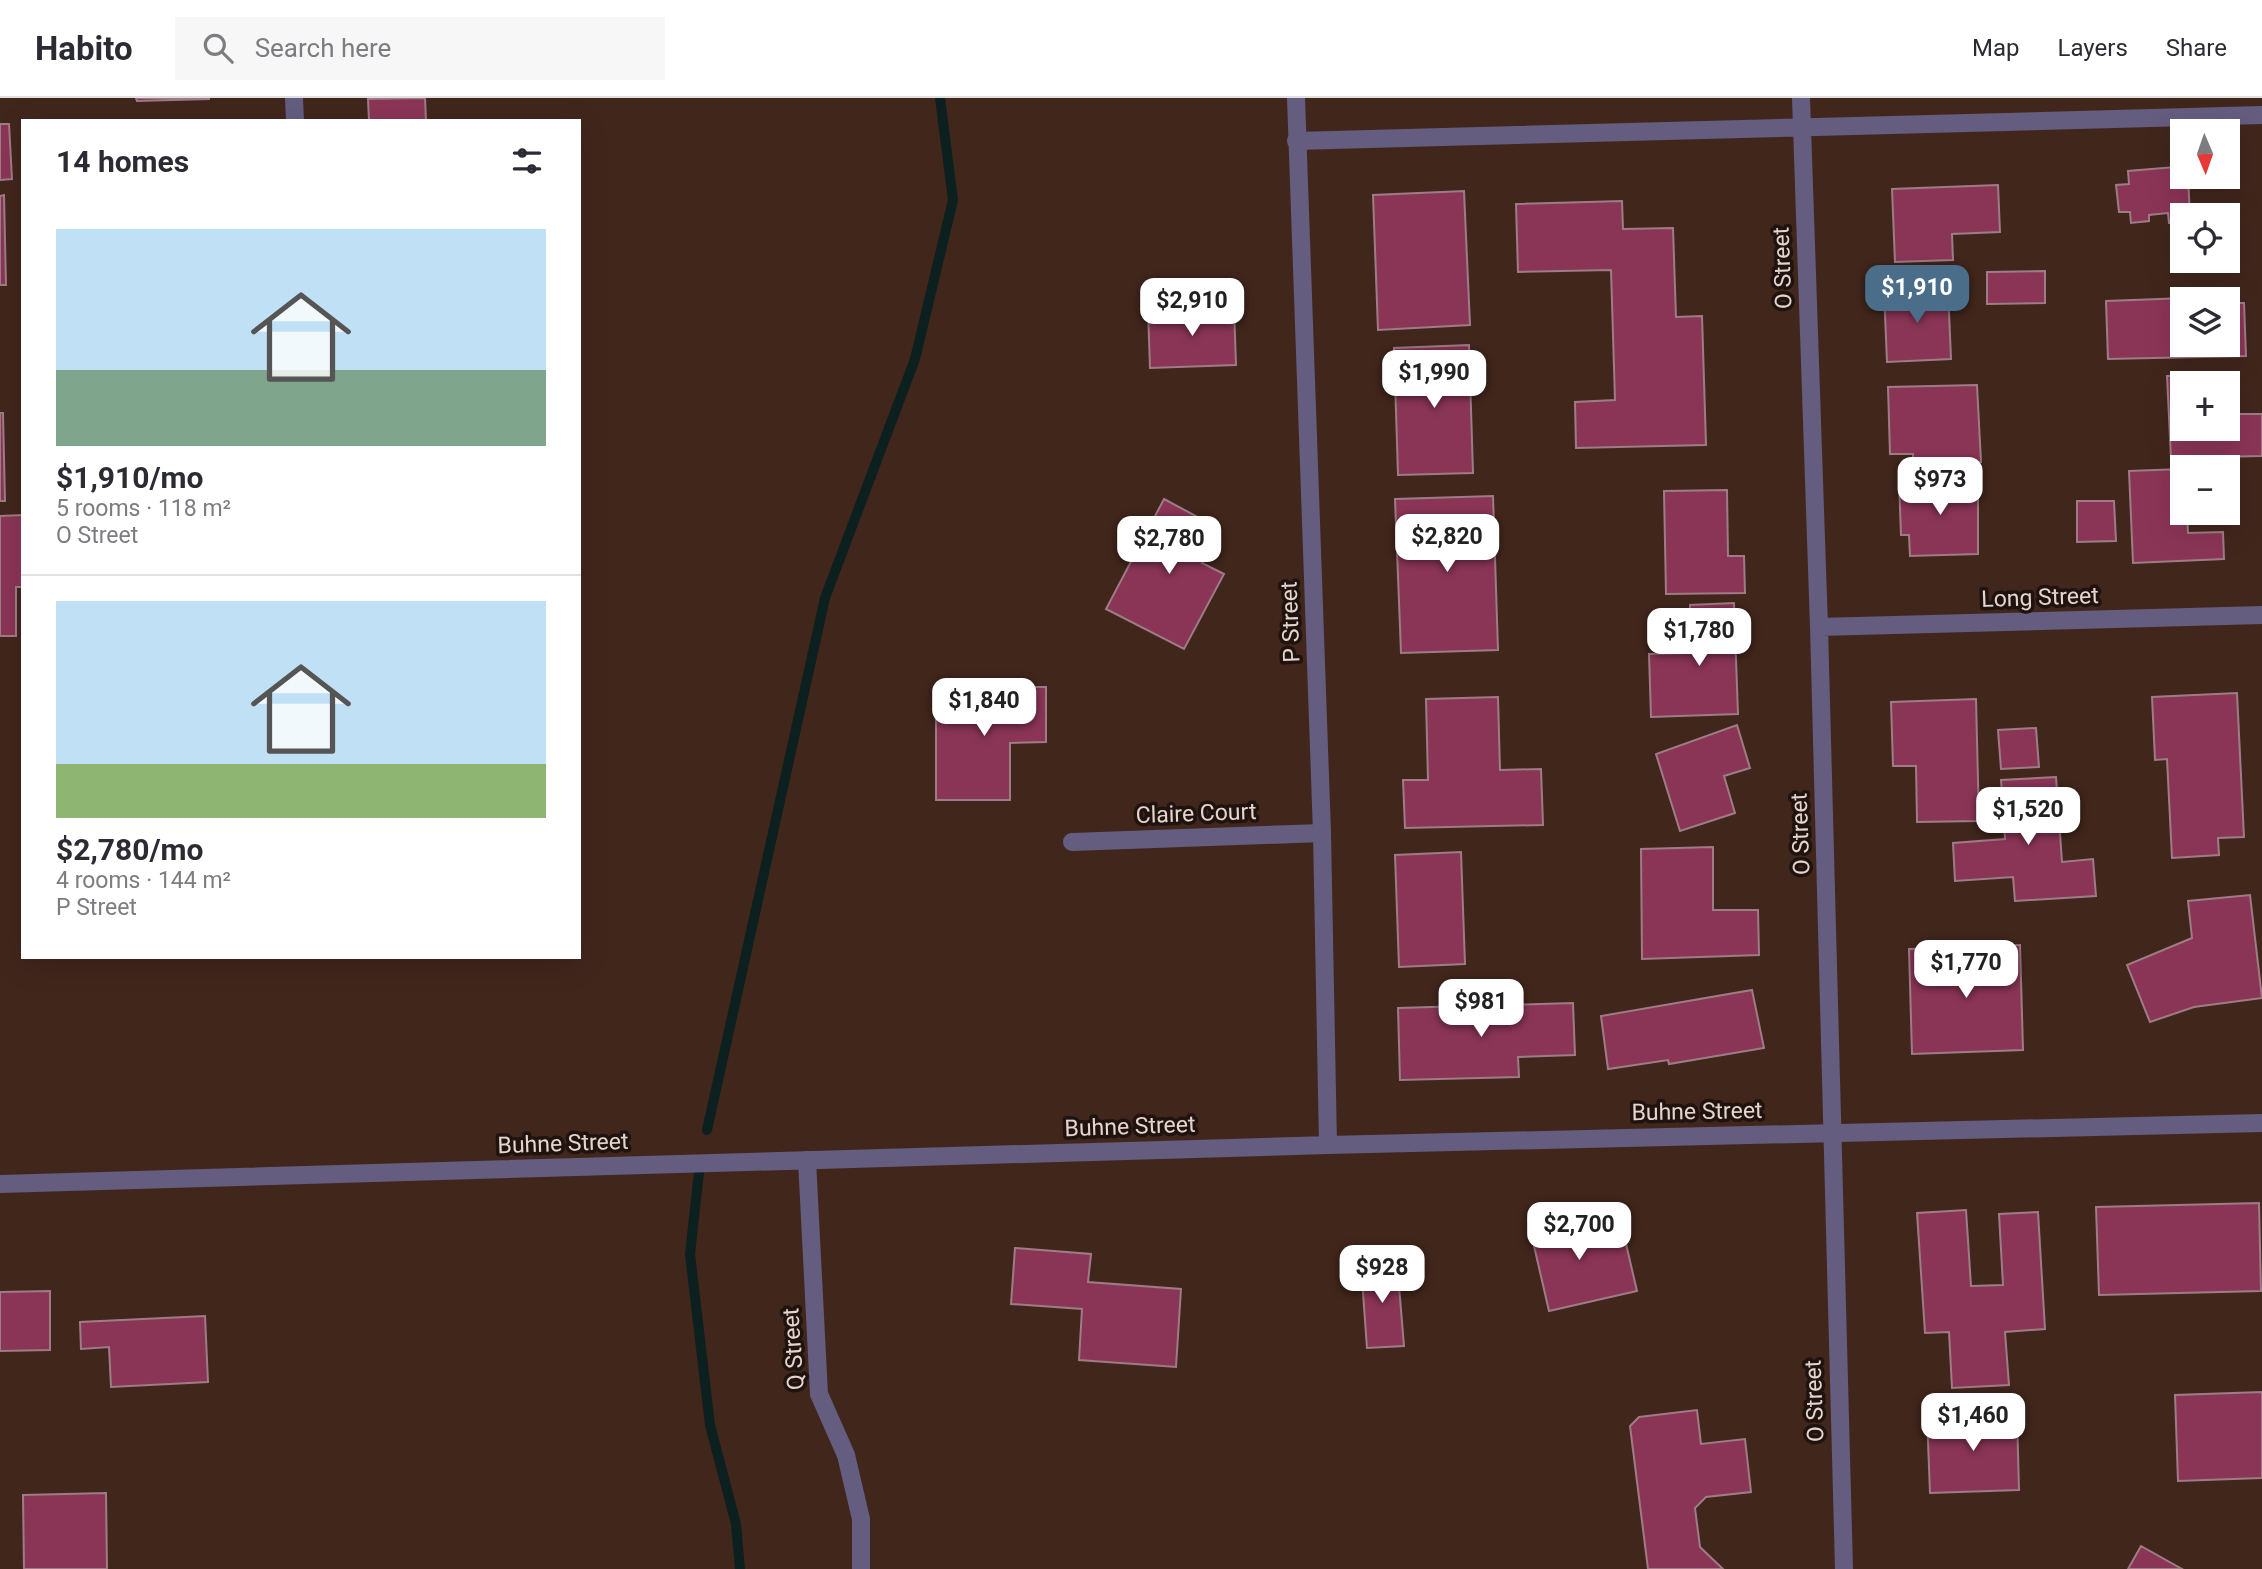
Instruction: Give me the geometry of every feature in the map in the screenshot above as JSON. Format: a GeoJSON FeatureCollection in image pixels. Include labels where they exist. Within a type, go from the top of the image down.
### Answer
{"type":"FeatureCollection","features":[{"type":"Feature","properties":{"kind":"street"},"geometry":{"type":"LineString","coordinates":[[294,98],[295,119]]}},
{"type":"Feature","properties":{"kind":"street","name":"P Street"},"geometry":{"type":"LineString","coordinates":[[1296,98],[1322,833],[1328,1145]]}},
{"type":"Feature","properties":{"kind":"street","name":"O Street"},"geometry":{"type":"LineString","coordinates":[[1801,98],[1819,627],[1844,1569]]}},
{"type":"Feature","properties":{"kind":"street"},"geometry":{"type":"LineString","coordinates":[[1296,141],[2262,115]]}},
{"type":"Feature","properties":{"kind":"street","name":"Long Street"},"geometry":{"type":"LineString","coordinates":[[1819,627],[2262,615]]}},
{"type":"Feature","properties":{"kind":"street","name":"Claire Court"},"geometry":{"type":"LineString","coordinates":[[1072,842],[1322,833]]}},
{"type":"Feature","properties":{"kind":"street","name":"Buhne Street"},"geometry":{"type":"LineString","coordinates":[[0,1184],[1328,1145],[2262,1123]]}},
{"type":"Feature","properties":{"kind":"street","name":"Q Street"},"geometry":{"type":"LineString","coordinates":[[807,1160],[819,1394],[846,1455],[861,1519],[861,1569]]}},
{"type":"Feature","properties":{"kind":"building"},"geometry":{"type":"Polygon","coordinates":[[[136,98],[209,98],[209,99],[137,101],[136,98]]]}},
{"type":"Feature","properties":{"kind":"building"},"geometry":{"type":"Polygon","coordinates":[[[425,98],[426,119],[369,119],[368,99],[425,98]]]}},
{"type":"Feature","properties":{"kind":"building"},"geometry":{"type":"Polygon","coordinates":[[[0,124],[9,124],[12,179],[0,180],[0,124]]]}},
{"type":"Feature","properties":{"kind":"building"},"geometry":{"type":"Polygon","coordinates":[[[2170,167],[2170,189],[2189,189],[2189,203],[2170,203],[2170,223],[2168,213],[2149,215],[2149,221],[2131,223],[2130,212],[2119,212],[2116,185],[2129,184],[2128,171],[2170,167]]]}},
{"type":"Feature","properties":{"kind":"building"},"geometry":{"type":"Polygon","coordinates":[[[1998,185],[2000,232],[1952,234],[1953,260],[1895,262],[1892,189],[1998,185]]]}},
{"type":"Feature","properties":{"kind":"building"},"geometry":{"type":"Polygon","coordinates":[[[1464,191],[1470,325],[1378,330],[1373,195],[1464,191]]]}},
{"type":"Feature","properties":{"kind":"building"},"geometry":{"type":"Polygon","coordinates":[[[4,195],[6,285],[0,285],[0,196],[4,195]]]}},
{"type":"Feature","properties":{"kind":"building"},"geometry":{"type":"Polygon","coordinates":[[[1622,201],[1623,229],[1673,228],[1676,317],[1702,316],[1706,445],[1576,448],[1575,402],[1615,400],[1611,270],[1518,272],[1516,204],[1622,201]]]}},
{"type":"Feature","properties":{"kind":"building"},"geometry":{"type":"Polygon","coordinates":[[[2045,271],[2045,303],[1987,304],[1987,272],[2045,271]]]}},
{"type":"Feature","properties":{"kind":"building"},"geometry":{"type":"Polygon","coordinates":[[[1948,288],[1951,359],[1887,362],[1884,291],[1948,288]]]}},
{"type":"Feature","properties":{"kind":"building"},"geometry":{"type":"Polygon","coordinates":[[[2170,299],[2170,357],[2200,357],[2108,359],[2106,301],[2170,299]]]}},
{"type":"Feature","properties":{"kind":"building"},"geometry":{"type":"Polygon","coordinates":[[[2240,303],[2244,303],[2246,356],[2240,356],[2240,303]]]}},
{"type":"Feature","properties":{"kind":"building"},"geometry":{"type":"Polygon","coordinates":[[[1234,307],[1236,365],[1150,368],[1148,310],[1234,307]]]}},
{"type":"Feature","properties":{"kind":"building"},"geometry":{"type":"Polygon","coordinates":[[[1469,345],[1473,473],[1398,475],[1394,348],[1469,345]]]}},
{"type":"Feature","properties":{"kind":"building"},"geometry":{"type":"Polygon","coordinates":[[[2167,376],[2170,376],[2170,438],[2167,376]]]}},
{"type":"Feature","properties":{"kind":"building"},"geometry":{"type":"Polygon","coordinates":[[[1977,385],[1981,462],[1957,463],[1958,469],[1913,470],[1913,454],[1890,454],[1888,387],[1977,385]]]}},
{"type":"Feature","properties":{"kind":"building"},"geometry":{"type":"Polygon","coordinates":[[[0,413],[3,413],[5,501],[0,501],[0,413]]]}},
{"type":"Feature","properties":{"kind":"building"},"geometry":{"type":"Polygon","coordinates":[[[2240,414],[2262,414],[2262,456],[2171,455],[2170,441],[2240,441],[2240,414]]]}},
{"type":"Feature","properties":{"kind":"building"},"geometry":{"type":"Polygon","coordinates":[[[2170,469],[2170,525],[2188,525],[2188,533],[2223,532],[2224,559],[2133,563],[2129,471],[2170,469]]]}},
{"type":"Feature","properties":{"kind":"building"},"geometry":{"type":"Polygon","coordinates":[[[1978,480],[1978,554],[1910,556],[1909,535],[1901,535],[1899,482],[1978,480]]]}},
{"type":"Feature","properties":{"kind":"building"},"geometry":{"type":"Polygon","coordinates":[[[1727,490],[1728,556],[1744,556],[1745,593],[1666,594],[1664,491],[1727,490]]]}},
{"type":"Feature","properties":{"kind":"building"},"geometry":{"type":"Polygon","coordinates":[[[1493,496],[1498,650],[1401,653],[1395,499],[1493,496]]]}},
{"type":"Feature","properties":{"kind":"building"},"geometry":{"type":"Polygon","coordinates":[[[1164,499],[1220,529],[1202,563],[1224,574],[1184,649],[1106,609],[1164,499]]]}},
{"type":"Feature","properties":{"kind":"building"},"geometry":{"type":"Polygon","coordinates":[[[2077,501],[2114,501],[2116,541],[2077,542],[2077,501]]]}},
{"type":"Feature","properties":{"kind":"building"},"geometry":{"type":"Polygon","coordinates":[[[21,515],[21,587],[16,587],[16,636],[0,636],[0,516],[21,515]]]}},
{"type":"Feature","properties":{"kind":"building"},"geometry":{"type":"Polygon","coordinates":[[[1734,603],[1738,714],[1651,717],[1649,654],[1691,653],[1690,605],[1734,603]]]}},
{"type":"Feature","properties":{"kind":"building"},"geometry":{"type":"Polygon","coordinates":[[[936,687],[1046,687],[1046,742],[1010,743],[1010,800],[936,800],[936,687]]]}},
{"type":"Feature","properties":{"kind":"building"},"geometry":{"type":"Polygon","coordinates":[[[2237,693],[2244,837],[2218,838],[2219,855],[2172,858],[2167,759],[2155,760],[2152,697],[2237,693]]]}},
{"type":"Feature","properties":{"kind":"building"},"geometry":{"type":"Polygon","coordinates":[[[1498,697],[1500,770],[1541,769],[1543,825],[1405,828],[1403,780],[1428,780],[1426,699],[1498,697]]]}},
{"type":"Feature","properties":{"kind":"building"},"geometry":{"type":"Polygon","coordinates":[[[1976,699],[1979,821],[1917,822],[1916,766],[1893,766],[1891,702],[1976,699]]]}},
{"type":"Feature","properties":{"kind":"building"},"geometry":{"type":"Polygon","coordinates":[[[1737,725],[1750,768],[1724,776],[1735,813],[1680,831],[1656,754],[1737,725]]]}},
{"type":"Feature","properties":{"kind":"building"},"geometry":{"type":"Polygon","coordinates":[[[2036,728],[2039,767],[2001,769],[1998,730],[2036,728]]]}},
{"type":"Feature","properties":{"kind":"building"},"geometry":{"type":"Polygon","coordinates":[[[2056,777],[2062,862],[2093,859],[2096,896],[2015,901],[2013,877],[1955,881],[1953,843],[2005,839],[2001,780],[2056,777]]]}},
{"type":"Feature","properties":{"kind":"building"},"geometry":{"type":"Polygon","coordinates":[[[1713,847],[1713,910],[1758,910],[1759,955],[1642,959],[1641,849],[1713,847]]]}},
{"type":"Feature","properties":{"kind":"building"},"geometry":{"type":"Polygon","coordinates":[[[1461,852],[1465,964],[1399,967],[1395,855],[1461,852]]]}},
{"type":"Feature","properties":{"kind":"building"},"geometry":{"type":"Polygon","coordinates":[[[2250,895],[2262,998],[2194,1007],[2150,1022],[2127,965],[2192,938],[2188,901],[2250,895]]]}},
{"type":"Feature","properties":{"kind":"building"},"geometry":{"type":"Polygon","coordinates":[[[2020,945],[2023,1050],[1912,1054],[1909,949],[2020,945]]]}},
{"type":"Feature","properties":{"kind":"building"},"geometry":{"type":"Polygon","coordinates":[[[1752,990],[1764,1048],[1669,1064],[1668,1060],[1608,1069],[1601,1016],[1752,990]]]}},
{"type":"Feature","properties":{"kind":"building"},"geometry":{"type":"Polygon","coordinates":[[[1573,1003],[1575,1055],[1518,1057],[1519,1077],[1400,1080],[1398,1008],[1573,1003]]]}},
{"type":"Feature","properties":{"kind":"building"},"geometry":{"type":"Polygon","coordinates":[[[2259,1203],[2261,1291],[2099,1295],[2096,1207],[2259,1203]]]}},
{"type":"Feature","properties":{"kind":"building"},"geometry":{"type":"Polygon","coordinates":[[[1578,1208],[1585,1240],[1623,1231],[1637,1291],[1549,1311],[1528,1220],[1578,1208]]]}},
{"type":"Feature","properties":{"kind":"building"},"geometry":{"type":"Polygon","coordinates":[[[1966,1210],[1971,1286],[2003,1285],[1999,1214],[2038,1212],[2045,1329],[2005,1332],[2009,1385],[1952,1388],[1949,1332],[1925,1333],[1917,1213],[1966,1210]]]}},
{"type":"Feature","properties":{"kind":"building"},"geometry":{"type":"Polygon","coordinates":[[[1015,1248],[1091,1254],[1088,1282],[1181,1289],[1176,1367],[1079,1360],[1082,1309],[1011,1304],[1015,1248]]]}},
{"type":"Feature","properties":{"kind":"building"},"geometry":{"type":"Polygon","coordinates":[[[1397,1262],[1404,1346],[1367,1348],[1361,1265],[1397,1262]]]}},
{"type":"Feature","properties":{"kind":"building"},"geometry":{"type":"Polygon","coordinates":[[[50,1291],[50,1350],[0,1351],[0,1292],[50,1291]]]}},
{"type":"Feature","properties":{"kind":"building"},"geometry":{"type":"Polygon","coordinates":[[[205,1316],[208,1382],[111,1387],[109,1347],[81,1349],[80,1322],[205,1316]]]}},
{"type":"Feature","properties":{"kind":"building"},"geometry":{"type":"Polygon","coordinates":[[[2262,1392],[2262,1478],[2178,1481],[2175,1395],[2262,1392]]]}},
{"type":"Feature","properties":{"kind":"building"},"geometry":{"type":"Polygon","coordinates":[[[1697,1410],[1701,1444],[1745,1439],[1751,1492],[1706,1497],[1695,1508],[1700,1547],[1723,1569],[1648,1569],[1630,1426],[1639,1417],[1697,1410]]]}},
{"type":"Feature","properties":{"kind":"building"},"geometry":{"type":"Polygon","coordinates":[[[2017,1414],[2019,1490],[1930,1493],[1927,1416],[2017,1414]]]}},
{"type":"Feature","properties":{"kind":"building"},"geometry":{"type":"Polygon","coordinates":[[[106,1493],[107,1569],[24,1569],[23,1495],[106,1493]]]}},
{"type":"Feature","properties":{"kind":"building"},"geometry":{"type":"Polygon","coordinates":[[[2141,1546],[2182,1569],[2128,1569],[2141,1546]]]}},
{"type":"Feature","properties":{"kind":"waterway"},"geometry":{"type":"LineString","coordinates":[[707,1130],[825,598],[915,359],[953,200],[940,98]]}},
{"type":"Feature","properties":{"kind":"waterway"},"geometry":{"type":"LineString","coordinates":[[699,1172],[690,1254],[710,1425],[736,1524],[740,1569]]}}]}
